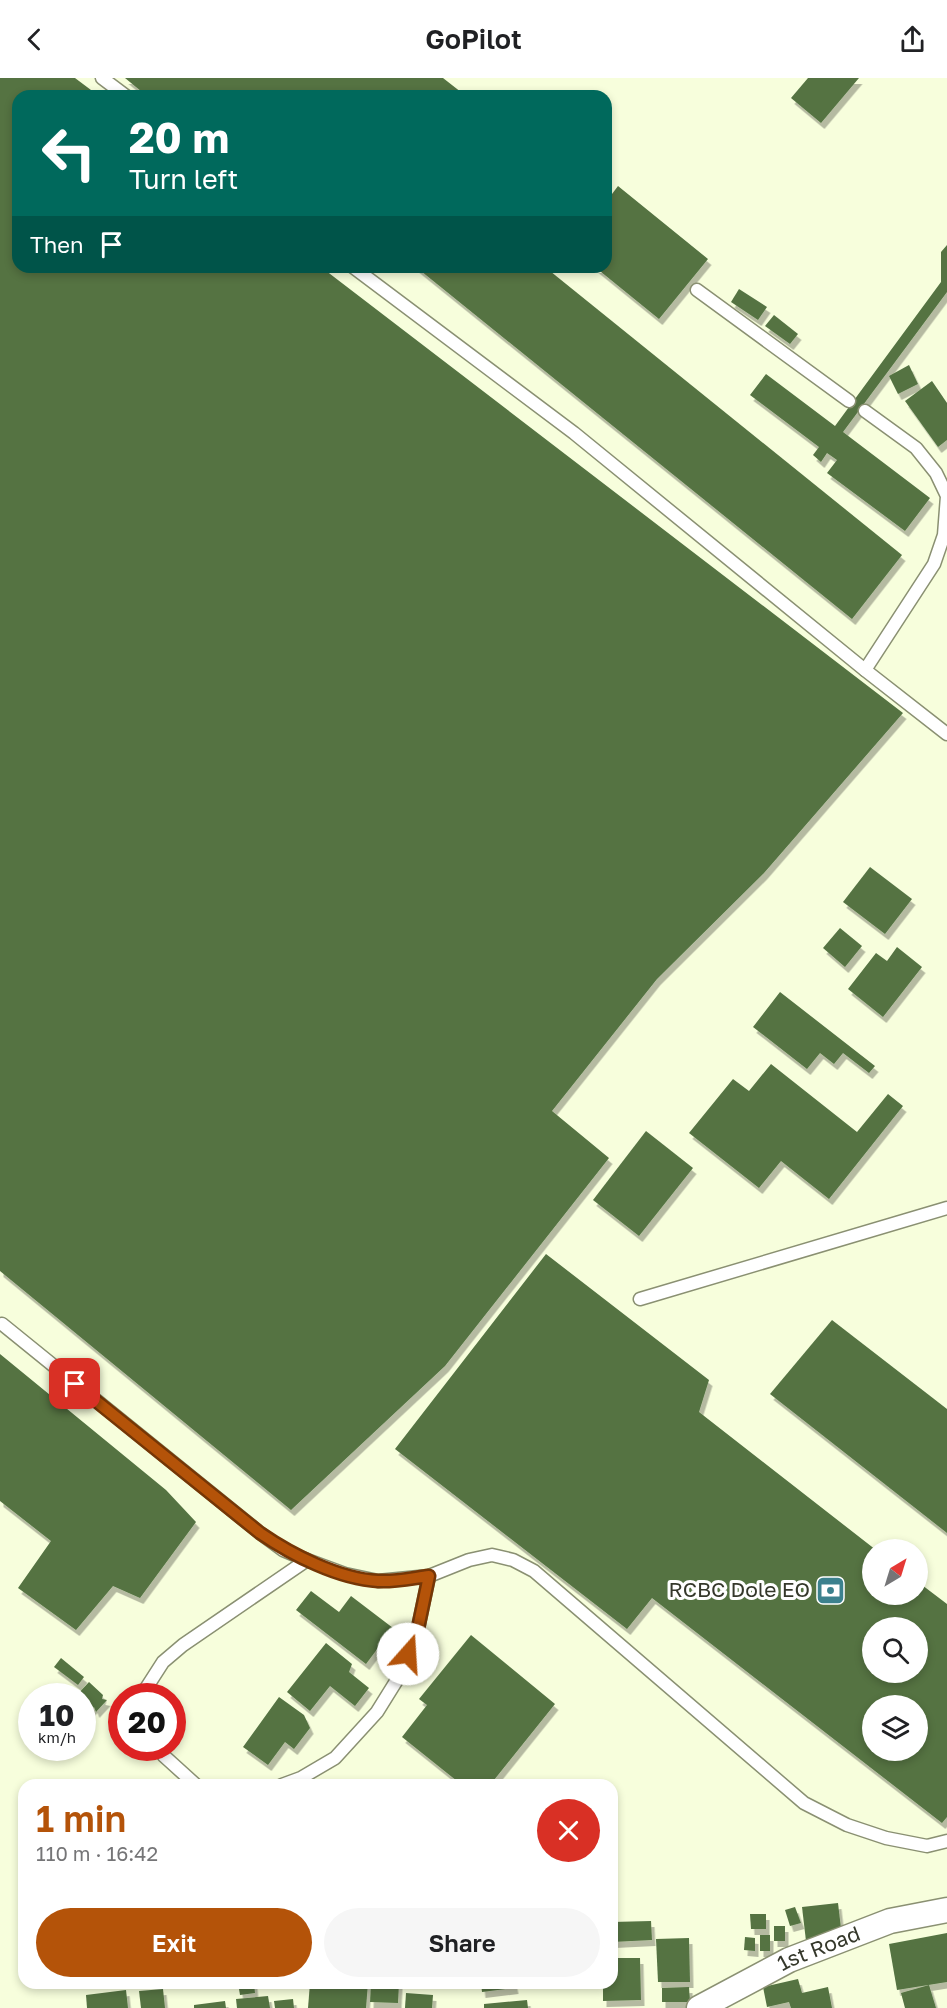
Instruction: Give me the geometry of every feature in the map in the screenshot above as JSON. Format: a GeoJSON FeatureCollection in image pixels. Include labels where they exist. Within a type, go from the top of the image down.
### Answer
{"type":"FeatureCollection","features":[{"type":"Feature","properties":{"kind":"street","name":"1st Road"},"geometry":{"type":"LineString","coordinates":[[699,2008],[789,1960],[890,1921],[947,1910]]}},
{"type":"Feature","properties":{"kind":"lane"},"geometry":{"type":"LineString","coordinates":[[102,78],[118,90]]}},
{"type":"Feature","properties":{"kind":"lane"},"geometry":{"type":"LineString","coordinates":[[361,273],[574,433],[947,734]]}},
{"type":"Feature","properties":{"kind":"lane"},"geometry":{"type":"LineString","coordinates":[[698,290],[849,401]]}},
{"type":"Feature","properties":{"kind":"lane"},"geometry":{"type":"LineString","coordinates":[[865,411],[916,448],[936,473],[947,496],[944,535],[934,564],[865,670]]}},
{"type":"Feature","properties":{"kind":"lane"},"geometry":{"type":"LineString","coordinates":[[640,1299],[947,1208]]}},
{"type":"Feature","properties":{"kind":"lane"},"geometry":{"type":"LineString","coordinates":[[2,1324],[283,1550],[345,1574],[378,1581],[429,1576],[469,1560],[492,1555],[513,1560],[534,1571],[804,1803],[848,1825],[886,1838],[927,1846],[947,1841]]}},
{"type":"Feature","properties":{"kind":"lane"},"geometry":{"type":"LineString","coordinates":[[150,1683],[163,1662],[183,1645],[308,1560]]}},
{"type":"Feature","properties":{"kind":"lane"},"geometry":{"type":"LineString","coordinates":[[298,1779],[335,1758],[377,1712],[400,1676],[417,1633],[429,1576]]}},
{"type":"Feature","properties":{"kind":"lane"},"geometry":{"type":"LineString","coordinates":[[170,1761],[189,1779]]}},
{"type":"Feature","properties":{"kind":"building"},"geometry":{"type":"Polygon","coordinates":[[[0,78],[75,78],[91,90],[12,90],[12,273],[329,273],[903,713],[764,873],[657,979],[552,1111],[609,1158],[445,1366],[291,1510],[0,1271],[0,78]]]}},
{"type":"Feature","properties":{"kind":"building"},"geometry":{"type":"Polygon","coordinates":[[[125,78],[443,78],[458,90],[140,90],[125,78]]]}},
{"type":"Feature","properties":{"kind":"building"},"geometry":{"type":"Polygon","coordinates":[[[808,78],[859,78],[821,123],[791,98],[808,78]]]}},
{"type":"Feature","properties":{"kind":"building"},"geometry":{"type":"Polygon","coordinates":[[[618,186],[708,259],[659,319],[602,273],[612,273],[612,194],[618,186]]]}},
{"type":"Feature","properties":{"kind":"building"},"geometry":{"type":"Polygon","coordinates":[[[947,245],[947,292],[843,432],[930,498],[905,531],[827,473],[837,460],[827,453],[821,462],[813,455],[819,447],[750,395],[766,374],[835,426],[941,282],[941,252],[947,245]]]}},
{"type":"Feature","properties":{"kind":"building"},"geometry":{"type":"Polygon","coordinates":[[[423,273],[552,273],[902,555],[852,619],[423,273]]]}},
{"type":"Feature","properties":{"kind":"building"},"geometry":{"type":"Polygon","coordinates":[[[739,289],[767,307],[758,320],[731,302],[739,289]]]}},
{"type":"Feature","properties":{"kind":"building"},"geometry":{"type":"Polygon","coordinates":[[[774,315],[798,334],[790,344],[765,326],[774,315]]]}},
{"type":"Feature","properties":{"kind":"building"},"geometry":{"type":"Polygon","coordinates":[[[909,365],[918,384],[898,394],[889,376],[909,365]]]}},
{"type":"Feature","properties":{"kind":"building"},"geometry":{"type":"Polygon","coordinates":[[[932,381],[947,403],[947,440],[938,447],[905,401],[932,381]]]}},
{"type":"Feature","properties":{"kind":"building"},"geometry":{"type":"Polygon","coordinates":[[[870,867],[912,899],[885,934],[843,902],[870,867]]]}},
{"type":"Feature","properties":{"kind":"building"},"geometry":{"type":"Polygon","coordinates":[[[840,928],[862,946],[845,967],[823,948],[840,928]]]}},
{"type":"Feature","properties":{"kind":"building"},"geometry":{"type":"Polygon","coordinates":[[[897,947],[922,967],[883,1017],[848,989],[876,953],[887,961],[897,947]]]}},
{"type":"Feature","properties":{"kind":"building"},"geometry":{"type":"Polygon","coordinates":[[[780,992],[875,1066],[869,1073],[843,1053],[834,1064],[820,1053],[807,1069],[753,1027],[780,992]]]}},
{"type":"Feature","properties":{"kind":"building"},"geometry":{"type":"Polygon","coordinates":[[[771,1064],[857,1132],[888,1094],[903,1106],[829,1199],[781,1161],[759,1188],[689,1133],[733,1079],[749,1091],[771,1064]]]}},
{"type":"Feature","properties":{"kind":"building"},"geometry":{"type":"Polygon","coordinates":[[[646,1131],[693,1168],[639,1236],[593,1200],[646,1131]]]}},
{"type":"Feature","properties":{"kind":"building"},"geometry":{"type":"Polygon","coordinates":[[[546,1254],[709,1380],[699,1412],[862,1539],[862,1605],[928,1605],[928,1590],[947,1604],[947,1817],[942,1823],[862,1761],[928,1761],[928,1695],[862,1695],[862,1761],[652,1598],[627,1629],[395,1449],[546,1254]]]}},
{"type":"Feature","properties":{"kind":"building"},"geometry":{"type":"Polygon","coordinates":[[[832,1320],[947,1409],[947,1533],[770,1394],[832,1320]]]}},
{"type":"Feature","properties":{"kind":"building"},"geometry":{"type":"Polygon","coordinates":[[[0,1354],[166,1490],[196,1522],[140,1598],[113,1586],[76,1630],[18,1588],[51,1541],[0,1501],[0,1354]]]}},
{"type":"Feature","properties":{"kind":"building"},"geometry":{"type":"Polygon","coordinates":[[[311,1591],[339,1612],[351,1596],[393,1628],[366,1664],[296,1610],[311,1591]]]}},
{"type":"Feature","properties":{"kind":"building"},"geometry":{"type":"Polygon","coordinates":[[[471,1635],[555,1704],[495,1779],[454,1779],[402,1737],[427,1705],[419,1699],[471,1635]]]}},
{"type":"Feature","properties":{"kind":"building"},"geometry":{"type":"Polygon","coordinates":[[[326,1643],[352,1664],[349,1672],[369,1688],[355,1706],[330,1686],[310,1711],[287,1692],[326,1643]]]}},
{"type":"Feature","properties":{"kind":"building"},"geometry":{"type":"Polygon","coordinates":[[[61,1658],[84,1677],[80,1683],[75,1683],[54,1667],[61,1658]]]}},
{"type":"Feature","properties":{"kind":"building"},"geometry":{"type":"Polygon","coordinates":[[[96,1688],[103,1695],[102,1699],[107,1700],[96,1712],[96,1688]]]}},
{"type":"Feature","properties":{"kind":"building"},"geometry":{"type":"Polygon","coordinates":[[[279,1697],[304,1715],[310,1728],[294,1749],[285,1742],[268,1765],[243,1747],[279,1697]]]}},
{"type":"Feature","properties":{"kind":"building"},"geometry":{"type":"Polygon","coordinates":[[[838,1903],[842,1937],[806,1941],[802,1907],[838,1903]]]}},
{"type":"Feature","properties":{"kind":"building"},"geometry":{"type":"Polygon","coordinates":[[[795,1907],[801,1923],[790,1926],[785,1910],[795,1907]]]}},
{"type":"Feature","properties":{"kind":"building"},"geometry":{"type":"Polygon","coordinates":[[[750,1914],[766,1914],[766,1929],[751,1929],[750,1914]]]}},
{"type":"Feature","properties":{"kind":"building"},"geometry":{"type":"Polygon","coordinates":[[[651,1921],[652,1940],[618,1942],[618,1922],[651,1921]]]}},
{"type":"Feature","properties":{"kind":"building"},"geometry":{"type":"Polygon","coordinates":[[[774,1926],[785,1926],[785,1941],[774,1941],[774,1926]]]}},
{"type":"Feature","properties":{"kind":"building"},"geometry":{"type":"Polygon","coordinates":[[[947,1933],[947,1982],[897,1990],[889,1944],[947,1933]]]}},
{"type":"Feature","properties":{"kind":"building"},"geometry":{"type":"Polygon","coordinates":[[[760,1935],[770,1935],[770,1951],[760,1951],[760,1935]]]}},
{"type":"Feature","properties":{"kind":"building"},"geometry":{"type":"Polygon","coordinates":[[[745,1937],[755,1938],[755,1951],[744,1950],[745,1937]]]}},
{"type":"Feature","properties":{"kind":"building"},"geometry":{"type":"Polygon","coordinates":[[[689,1938],[690,1982],[658,1982],[656,1939],[689,1938]]]}},
{"type":"Feature","properties":{"kind":"building"},"geometry":{"type":"Polygon","coordinates":[[[618,1958],[640,1958],[641,2000],[603,2001],[603,1989],[618,1989],[618,1958]]]}},
{"type":"Feature","properties":{"kind":"building"},"geometry":{"type":"Polygon","coordinates":[[[798,1979],[802,1993],[828,1987],[832,2008],[791,2008],[789,2002],[767,2007],[763,1987],[798,1979]]]}},
{"type":"Feature","properties":{"kind":"building"},"geometry":{"type":"Polygon","coordinates":[[[929,1985],[936,2008],[905,2008],[901,1993],[929,1985]]]}},
{"type":"Feature","properties":{"kind":"building"},"geometry":{"type":"Polygon","coordinates":[[[689,1987],[690,2002],[662,2002],[662,1988],[689,1987]]]}},
{"type":"Feature","properties":{"kind":"building"},"geometry":{"type":"Polygon","coordinates":[[[163,1989],[165,2008],[141,2008],[139,1991],[163,1989]]]}},
{"type":"Feature","properties":{"kind":"building"},"geometry":{"type":"Polygon","coordinates":[[[239,1989],[255,1989],[255,1993],[240,1995],[239,1989]]]}},
{"type":"Feature","properties":{"kind":"building"},"geometry":{"type":"Polygon","coordinates":[[[310,1989],[368,1989],[366,2008],[308,2008],[310,1989]]]}},
{"type":"Feature","properties":{"kind":"building"},"geometry":{"type":"Polygon","coordinates":[[[371,1989],[399,1989],[398,2003],[370,2002],[371,1989]]]}},
{"type":"Feature","properties":{"kind":"building"},"geometry":{"type":"Polygon","coordinates":[[[482,1989],[507,1989],[482,1992],[482,1989]]]}},
{"type":"Feature","properties":{"kind":"building"},"geometry":{"type":"Polygon","coordinates":[[[126,1990],[128,2008],[87,2008],[86,1995],[126,1990]]]}},
{"type":"Feature","properties":{"kind":"building"},"geometry":{"type":"Polygon","coordinates":[[[406,1993],[433,1995],[432,2008],[405,2008],[406,1993]]]}},
{"type":"Feature","properties":{"kind":"building"},"geometry":{"type":"Polygon","coordinates":[[[268,1996],[270,2008],[237,2008],[236,1999],[268,1996]]]}},
{"type":"Feature","properties":{"kind":"building"},"geometry":{"type":"Polygon","coordinates":[[[293,1999],[294,2008],[275,2008],[274,2001],[293,1999]]]}},
{"type":"Feature","properties":{"kind":"building"},"geometry":{"type":"Polygon","coordinates":[[[527,2000],[528,2008],[484,2008],[484,2004],[527,2000]]]}},
{"type":"Feature","properties":{"kind":"building"},"geometry":{"type":"Polygon","coordinates":[[[225,2001],[226,2008],[194,2008],[194,2005],[225,2001]]]}},
{"type":"Feature","properties":{"kind":"place","name":"RCBC Dole EO"},"geometry":{"type":"Point","coordinates":[831,1590]}},
{"type":"Feature","properties":{"kind":"route"},"geometry":{"type":"LineString","coordinates":[[75,1384],[283,1550],[345,1574],[378,1581],[429,1576],[417,1633],[408,1654]]}}]}
